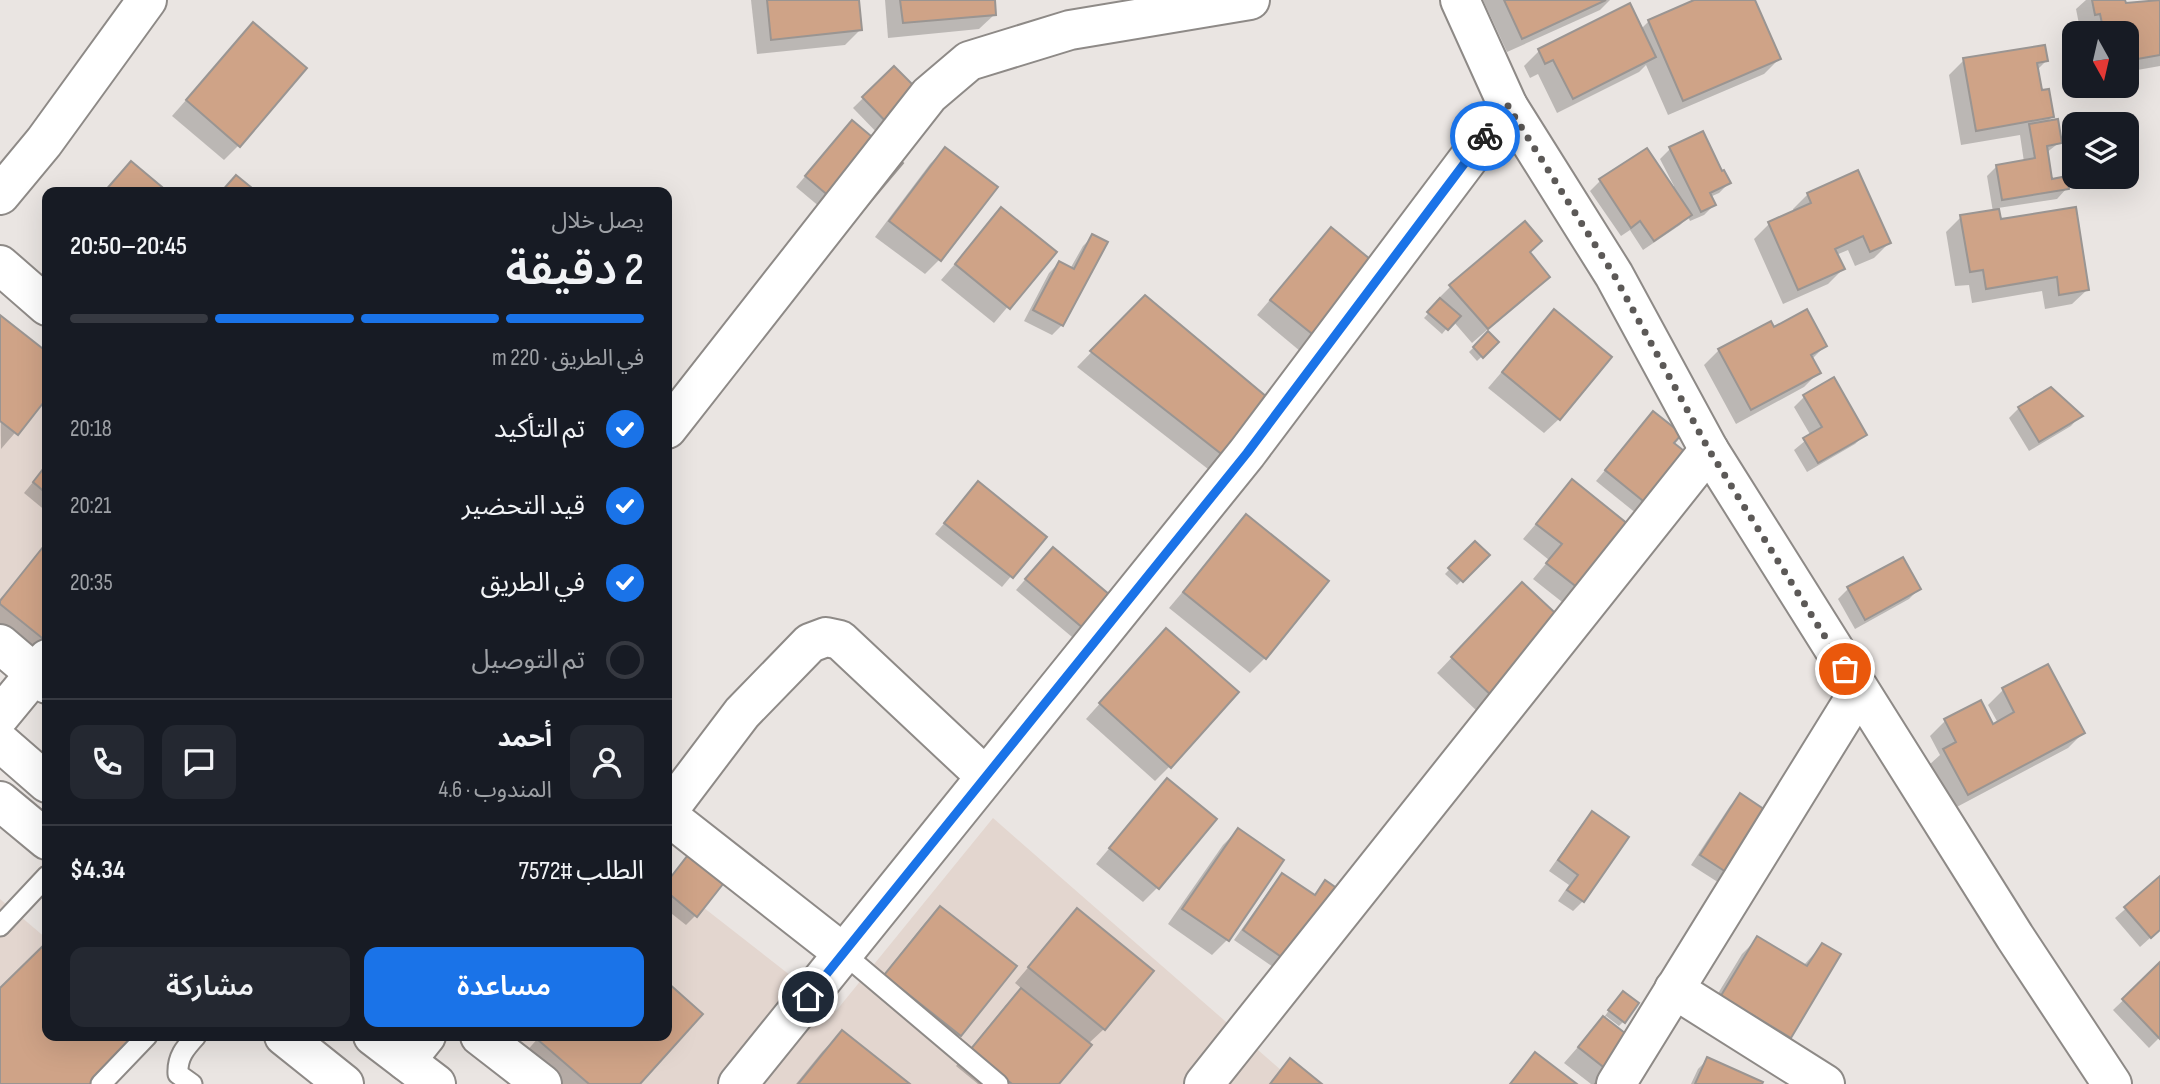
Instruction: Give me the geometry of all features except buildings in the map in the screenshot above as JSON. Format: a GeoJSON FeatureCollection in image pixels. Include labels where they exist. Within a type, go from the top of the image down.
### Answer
{"type":"FeatureCollection","features":[{"type":"Feature","properties":{"kind":"main road"},"geometry":{"type":"LineString","coordinates":[[0,195],[44,142],[147,0]]}},
{"type":"Feature","properties":{"kind":"main road"},"geometry":{"type":"LineString","coordinates":[[1460,0],[1508,106],[1614,275],[1709,450],[2015,937],[2112,1084]]}},
{"type":"Feature","properties":{"kind":"main road"},"geometry":{"type":"LineString","coordinates":[[672,423],[929,95],[969,61],[1067,15],[1238,1]]}},
{"type":"Feature","properties":{"kind":"main road"},"geometry":{"type":"LineString","coordinates":[[738,1084],[1247,453],[1508,106]]}},
{"type":"Feature","properties":{"kind":"main road"},"geometry":{"type":"LineString","coordinates":[[0,265],[42,302]]}},
{"type":"Feature","properties":{"kind":"main road"},"geometry":{"type":"LineString","coordinates":[[1204,1084],[1709,450]]}},
{"type":"Feature","properties":{"kind":"main road"},"geometry":{"type":"LineString","coordinates":[[672,807],[742,713],[810,643],[826,636],[840,640],[985,776]]}},
{"type":"Feature","properties":{"kind":"main road"},"geometry":{"type":"LineString","coordinates":[[0,645],[42,671]]}},
{"type":"Feature","properties":{"kind":"main road"},"geometry":{"type":"LineString","coordinates":[[0,716],[42,673]]}},
{"type":"Feature","properties":{"kind":"main road"},"geometry":{"type":"LineString","coordinates":[[1616,1084],[1859,691]]}},
{"type":"Feature","properties":{"kind":"main road"},"geometry":{"type":"LineString","coordinates":[[0,742],[42,779]]}},
{"type":"Feature","properties":{"kind":"main road"},"geometry":{"type":"LineString","coordinates":[[0,801],[42,836]]}},
{"type":"Feature","properties":{"kind":"main road"},"geometry":{"type":"LineString","coordinates":[[672,818],[843,953]]}},
{"type":"Feature","properties":{"kind":"main road"},"geometry":{"type":"LineString","coordinates":[[1674,989],[1825,1084]]}},
{"type":"Feature","properties":{"kind":"main road"},"geometry":{"type":"LineString","coordinates":[[290,1041],[344,1084]]}},
{"type":"Feature","properties":{"kind":"main road"},"geometry":{"type":"LineString","coordinates":[[390,1041],[416,1049],[436,1084]]}},
{"type":"Feature","properties":{"kind":"main road"},"geometry":{"type":"LineString","coordinates":[[495,1041],[542,1084]]}},
{"type":"Feature","properties":{"kind":"lane"},"geometry":{"type":"LineString","coordinates":[[0,926],[42,881]]}},
{"type":"Feature","properties":{"kind":"lane"},"geometry":{"type":"LineString","coordinates":[[843,953],[998,1084]]}},
{"type":"Feature","properties":{"kind":"lane"},"geometry":{"type":"LineString","coordinates":[[102,1084],[141,1041]]}},
{"type":"Feature","properties":{"kind":"lane"},"geometry":{"type":"LineString","coordinates":[[192,1041],[177,1062],[178,1074],[192,1084]]}},
{"type":"Feature","properties":{"kind":"shaded area"},"geometry":{"type":"Polygon","coordinates":[[[0,334],[42,369],[42,665],[0,628],[0,334]]]}},
{"type":"Feature","properties":{"kind":"shaded area"},"geometry":{"type":"Polygon","coordinates":[[[993,818],[1297,1084],[552,1084],[498,1041],[672,1041],[672,883],[836,1011],[993,818]]]}},
{"type":"Feature","properties":{"kind":"shaded area"},"geometry":{"type":"Polygon","coordinates":[[[0,899],[42,935],[42,1041],[0,1084],[0,899]]]}},
{"type":"Feature","properties":{"kind":"way so far"},"geometry":{"type":"LineString","coordinates":[[1485,136],[1508,106],[1614,275],[1709,450],[1845,669]]}},
{"type":"Feature","properties":{"kind":"route"},"geometry":{"type":"LineString","coordinates":[[808,997],[1247,453],[1485,136]]}}]}
